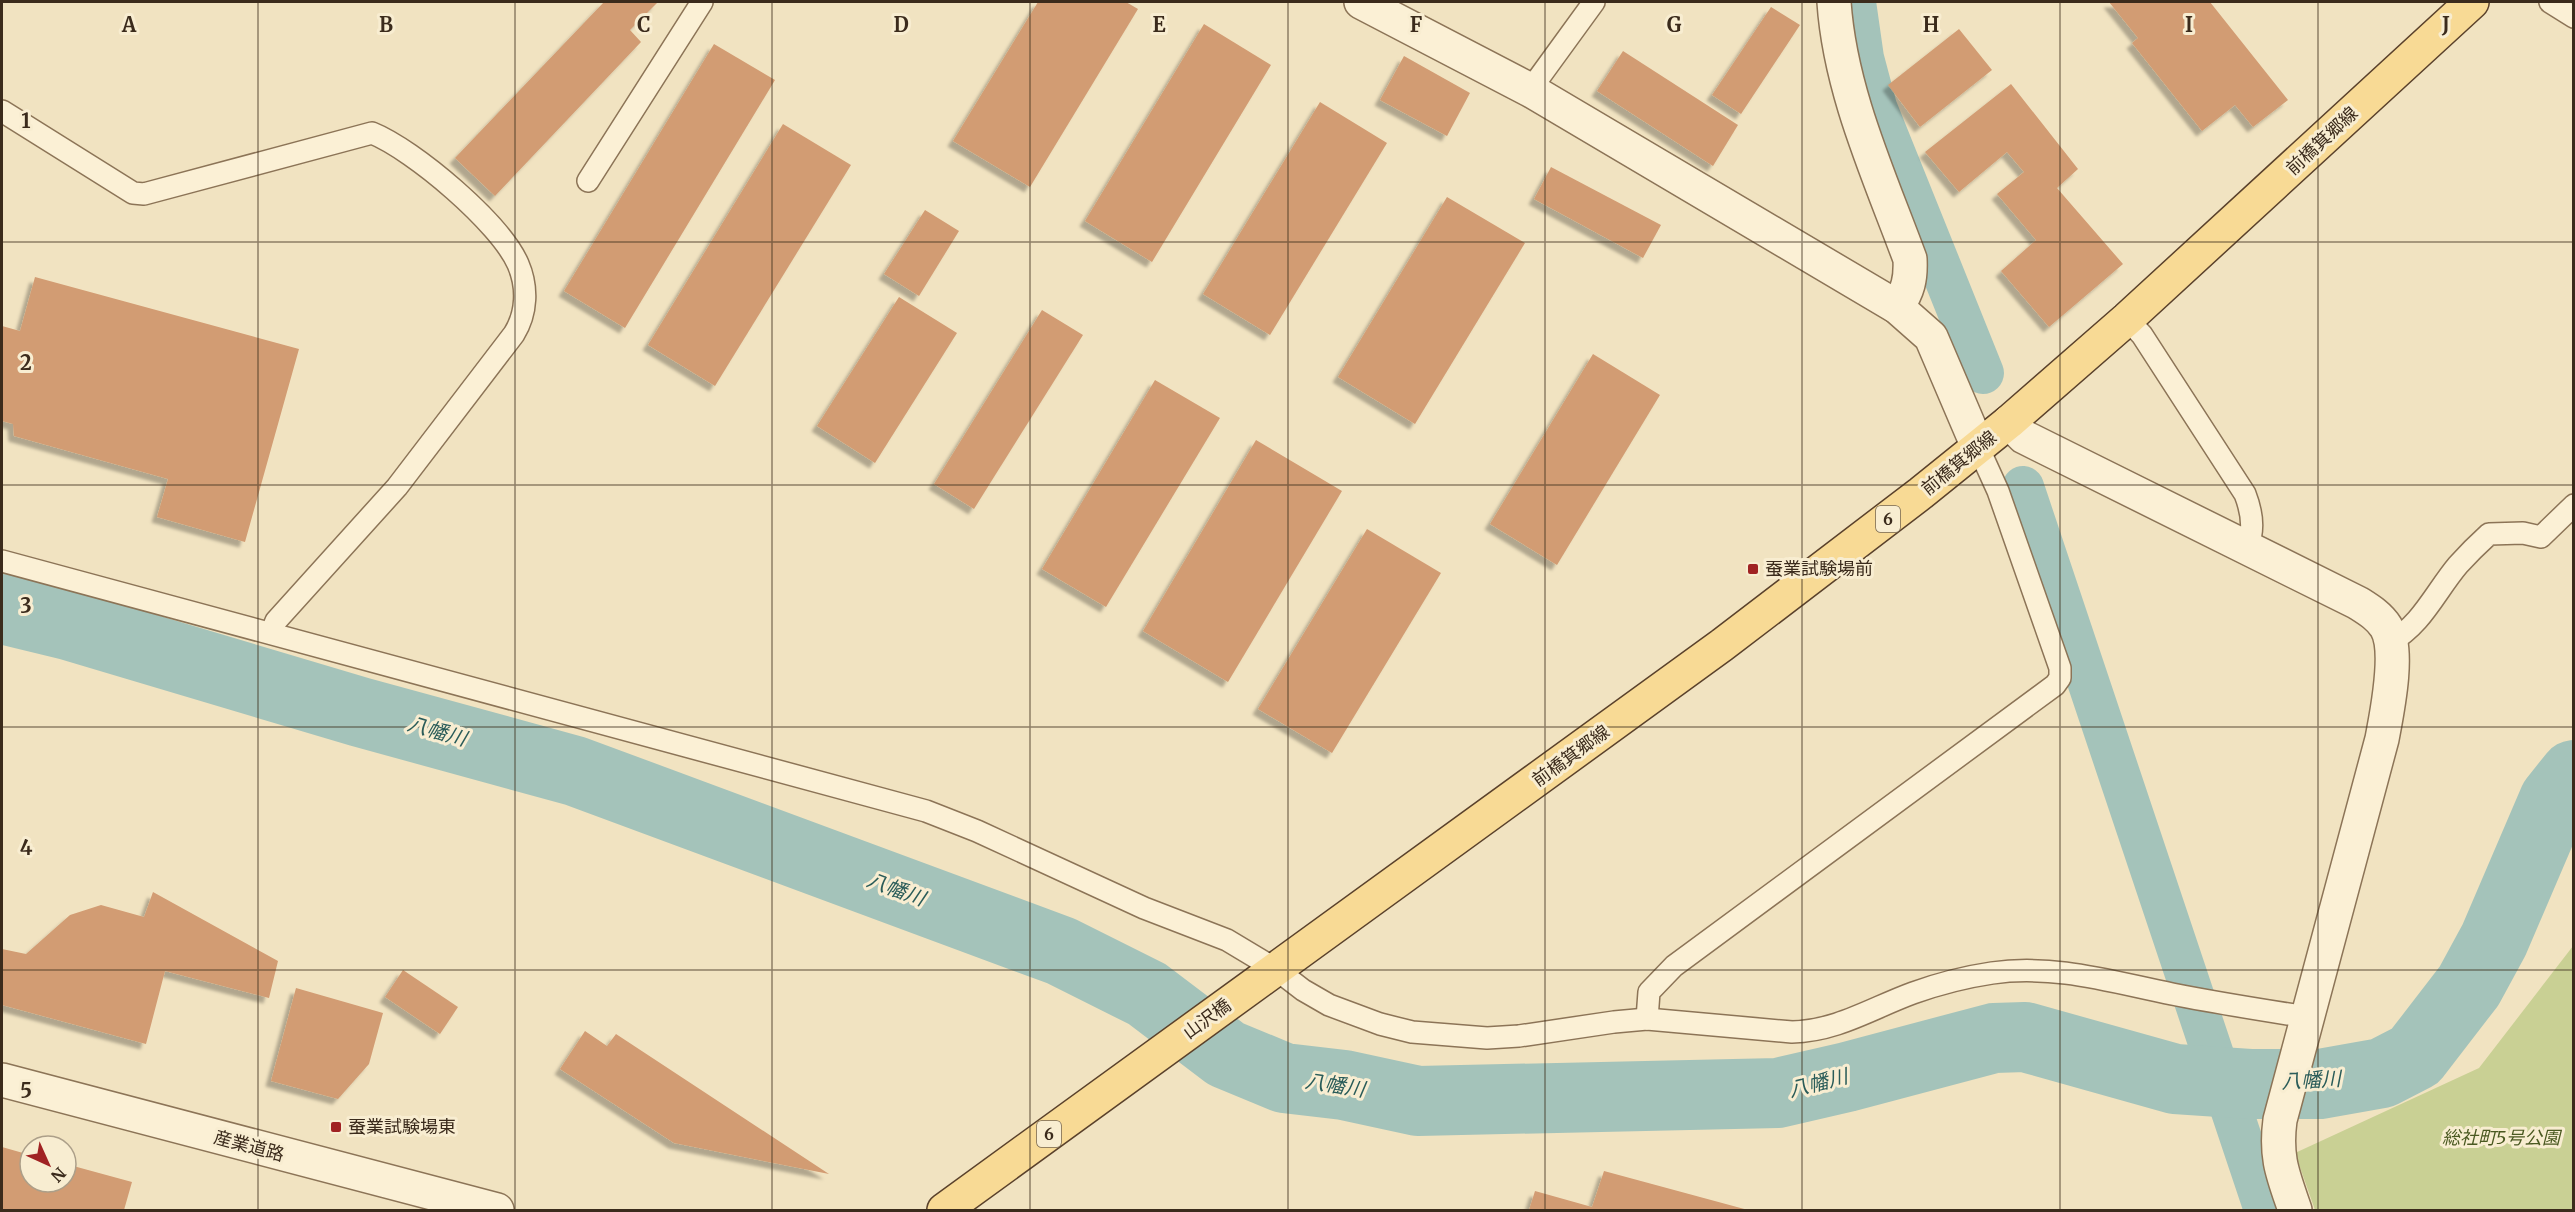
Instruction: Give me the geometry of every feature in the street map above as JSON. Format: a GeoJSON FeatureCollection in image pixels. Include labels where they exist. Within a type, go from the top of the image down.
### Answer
{"type":"FeatureCollection","features":[{"type":"Feature","properties":{"kind":"main road","name":"前橋箕郷線"},"geometry":{"type":"LineString","coordinates":[[1268,976],[1730,640],[2009,422],[2127,318],[2472,2]]}},
{"type":"Feature","properties":{"kind":"main road","name":"山沢橋"},"geometry":{"type":"LineString","coordinates":[[944,1210],[1268,976]]}},
{"type":"Feature","properties":{"kind":"street"},"geometry":{"type":"LineString","coordinates":[[1361,2],[1530,90],[1897,307],[1931,337],[1978,447]]}},
{"type":"Feature","properties":{"kind":"street"},"geometry":{"type":"LineString","coordinates":[[1833,2],[1845,74],[1858,118],[1910,259],[1911,278],[1906,293],[1897,307]]}},
{"type":"Feature","properties":{"kind":"street"},"geometry":{"type":"LineString","coordinates":[[2009,422],[2024,437],[2358,603],[2377,615],[2388,630],[2392,657],[2390,695],[2382,739],[2280,1120],[2277,1145],[2280,1166],[2295,1210]]}},
{"type":"Feature","properties":{"kind":"street","name":"産業道路"},"geometry":{"type":"LineString","coordinates":[[2,1080],[497,1210]]}},
{"type":"Feature","properties":{"kind":"lane"},"geometry":{"type":"LineString","coordinates":[[588,181],[702,2]]}},
{"type":"Feature","properties":{"kind":"lane"},"geometry":{"type":"LineString","coordinates":[[1530,90],[1594,2]]}},
{"type":"Feature","properties":{"kind":"lane"},"geometry":{"type":"LineString","coordinates":[[2550,2],[2574,17]]}},
{"type":"Feature","properties":{"kind":"lane"},"geometry":{"type":"LineString","coordinates":[[2,111],[133,193],[144,194],[372,133],[430,167],[489,225],[508,246],[517,262],[522,274],[525,297],[524,313],[514,334],[397,488],[276,621],[271,633]]}},
{"type":"Feature","properties":{"kind":"lane"},"geometry":{"type":"LineString","coordinates":[[2127,318],[2142,334],[2245,494],[2249,504],[2253,535],[2247,547]]}},
{"type":"Feature","properties":{"kind":"lane"},"geometry":{"type":"LineString","coordinates":[[1647,1019],[1649,992],[1674,966],[2055,685],[2060,678],[2060,668],[1998,491],[1978,447]]}},
{"type":"Feature","properties":{"kind":"lane"},"geometry":{"type":"LineString","coordinates":[[2390,642],[2403,636],[2415,623],[2458,565],[2489,534],[2523,533],[2541,537],[2574,505]]}},
{"type":"Feature","properties":{"kind":"lane"},"geometry":{"type":"LineString","coordinates":[[2,561],[926,811],[977,831],[1144,908],[1227,940],[1268,976],[1329,1005],[1380,1024],[1412,1032],[1486,1038],[1519,1036],[1647,1019],[1813,1032],[1841,1024],[1912,993],[1963,979],[1994,973],[2034,972],[2081,974],[2114,980],[2306,1022]]}},
{"type":"Feature","properties":{"kind":"green space","name":"総社町5号公園"},"geometry":{"type":"Polygon","coordinates":[[[2573,946],[2573,1210],[2315,1210],[2295,1153],[2479,1068],[2573,946]]]}},
{"type":"Feature","properties":{"kind":"building"},"geometry":{"type":"Polygon","coordinates":[[[604,2],[658,2],[630,30],[641,42],[495,196],[455,158],[604,2]]]}},
{"type":"Feature","properties":{"kind":"building"},"geometry":{"type":"Polygon","coordinates":[[[1038,2],[1126,2],[1138,9],[1030,187],[953,141],[1038,2]]]}},
{"type":"Feature","properties":{"kind":"building"},"geometry":{"type":"Polygon","coordinates":[[[2109,2],[2210,2],[2288,100],[2253,127],[2235,105],[2202,131],[2132,43],[2138,38],[2109,2]]]}},
{"type":"Feature","properties":{"kind":"building"},"geometry":{"type":"Polygon","coordinates":[[[1771,7],[1800,25],[1741,114],[1712,95],[1771,7]]]}},
{"type":"Feature","properties":{"kind":"building"},"geometry":{"type":"Polygon","coordinates":[[[1204,24],[1271,65],[1152,262],[1085,221],[1204,24]]]}},
{"type":"Feature","properties":{"kind":"building"},"geometry":{"type":"Polygon","coordinates":[[[1959,29],[1992,70],[1920,127],[1888,85],[1959,29]]]}},
{"type":"Feature","properties":{"kind":"building"},"geometry":{"type":"Polygon","coordinates":[[[714,44],[775,80],[625,328],[564,291],[714,44]]]}},
{"type":"Feature","properties":{"kind":"building"},"geometry":{"type":"Polygon","coordinates":[[[1623,51],[1738,125],[1713,166],[1597,91],[1623,51]]]}},
{"type":"Feature","properties":{"kind":"building"},"geometry":{"type":"Polygon","coordinates":[[[1404,56],[1470,93],[1447,136],[1380,100],[1404,56]]]}},
{"type":"Feature","properties":{"kind":"building"},"geometry":{"type":"Polygon","coordinates":[[[2011,84],[2078,169],[2057,188],[2123,264],[2049,327],[2001,271],[2036,240],[1997,194],[2024,172],[2007,152],[1959,192],[1925,152],[2011,84]]]}},
{"type":"Feature","properties":{"kind":"building"},"geometry":{"type":"Polygon","coordinates":[[[1320,102],[1387,143],[1270,335],[1203,294],[1320,102]]]}},
{"type":"Feature","properties":{"kind":"building"},"geometry":{"type":"Polygon","coordinates":[[[783,124],[851,165],[715,386],[648,345],[783,124]]]}},
{"type":"Feature","properties":{"kind":"building"},"geometry":{"type":"Polygon","coordinates":[[[1551,167],[1661,225],[1643,258],[1534,199],[1551,167]]]}},
{"type":"Feature","properties":{"kind":"building"},"geometry":{"type":"Polygon","coordinates":[[[1447,197],[1525,243],[1415,424],[1338,377],[1447,197]]]}},
{"type":"Feature","properties":{"kind":"building"},"geometry":{"type":"Polygon","coordinates":[[[925,210],[959,231],[919,296],[884,274],[925,210]]]}},
{"type":"Feature","properties":{"kind":"building"},"geometry":{"type":"Polygon","coordinates":[[[35,277],[299,349],[245,542],[157,517],[168,479],[14,436],[13,424],[2,421],[2,326],[20,331],[35,277]]]}},
{"type":"Feature","properties":{"kind":"building"},"geometry":{"type":"Polygon","coordinates":[[[899,297],[957,333],[875,463],[817,426],[899,297]]]}},
{"type":"Feature","properties":{"kind":"building"},"geometry":{"type":"Polygon","coordinates":[[[1042,310],[1083,335],[974,509],[934,484],[1042,310]]]}},
{"type":"Feature","properties":{"kind":"building"},"geometry":{"type":"Polygon","coordinates":[[[1593,354],[1660,395],[1557,565],[1490,524],[1593,354]]]}},
{"type":"Feature","properties":{"kind":"building"},"geometry":{"type":"Polygon","coordinates":[[[1155,380],[1220,418],[1106,607],[1042,569],[1155,380]]]}},
{"type":"Feature","properties":{"kind":"building"},"geometry":{"type":"Polygon","coordinates":[[[1256,440],[1342,491],[1228,682],[1143,631],[1256,440]]]}},
{"type":"Feature","properties":{"kind":"building"},"geometry":{"type":"Polygon","coordinates":[[[1367,529],[1441,573],[1332,753],[1258,709],[1367,529]]]}},
{"type":"Feature","properties":{"kind":"building"},"geometry":{"type":"Polygon","coordinates":[[[153,892],[278,961],[269,998],[165,971],[146,1044],[2,1005],[2,949],[26,954],[70,915],[101,905],[144,917],[153,892]]]}},
{"type":"Feature","properties":{"kind":"building"},"geometry":{"type":"Polygon","coordinates":[[[403,970],[458,1007],[440,1034],[385,997],[403,970]]]}},
{"type":"Feature","properties":{"kind":"building"},"geometry":{"type":"Polygon","coordinates":[[[296,988],[383,1013],[369,1064],[338,1099],[271,1081],[296,988]]]}},
{"type":"Feature","properties":{"kind":"building"},"geometry":{"type":"Polygon","coordinates":[[[585,1031],[607,1046],[616,1034],[829,1174],[674,1143],[560,1069],[585,1031]]]}},
{"type":"Feature","properties":{"kind":"building"},"geometry":{"type":"Polygon","coordinates":[[[2,1147],[18,1152],[18,1194],[78,1194],[78,1167],[132,1182],[124,1210],[2,1210],[2,1147]]]}},
{"type":"Feature","properties":{"kind":"building"},"geometry":{"type":"Polygon","coordinates":[[[1604,1171],[1748,1210],[1529,1210],[1535,1191],[1592,1207],[1604,1171]]]}},
{"type":"Feature","properties":{"kind":"waterway"},"geometry":{"type":"LineString","coordinates":[[1855,2],[1863,58],[1876,107],[1983,373]]}},
{"type":"Feature","properties":{"kind":"waterway"},"geometry":{"type":"LineString","coordinates":[[2023,487],[2265,1210]]}},
{"type":"Feature","properties":{"kind":"waterway","name":"八幡川"},"geometry":{"type":"LineString","coordinates":[[2,609],[68,625],[360,712],[575,771],[1061,951],[1147,994],[1226,1054],[1284,1078],[1344,1085],[1418,1101],[1778,1093],[1994,1038],[2025,1037],[2175,1079],[2250,1084],[2320,1084],[2382,1073],[2415,1056],[2469,986],[2494,940],[2554,800],[2574,775]]}},
{"type":"Feature","properties":{"kind":"place","name":"蚕業試験場前"},"geometry":{"type":"Point","coordinates":[1753,569]}},
{"type":"Feature","properties":{"kind":"place","name":"蚕業試験場東"},"geometry":{"type":"Point","coordinates":[336,1127]}}]}
